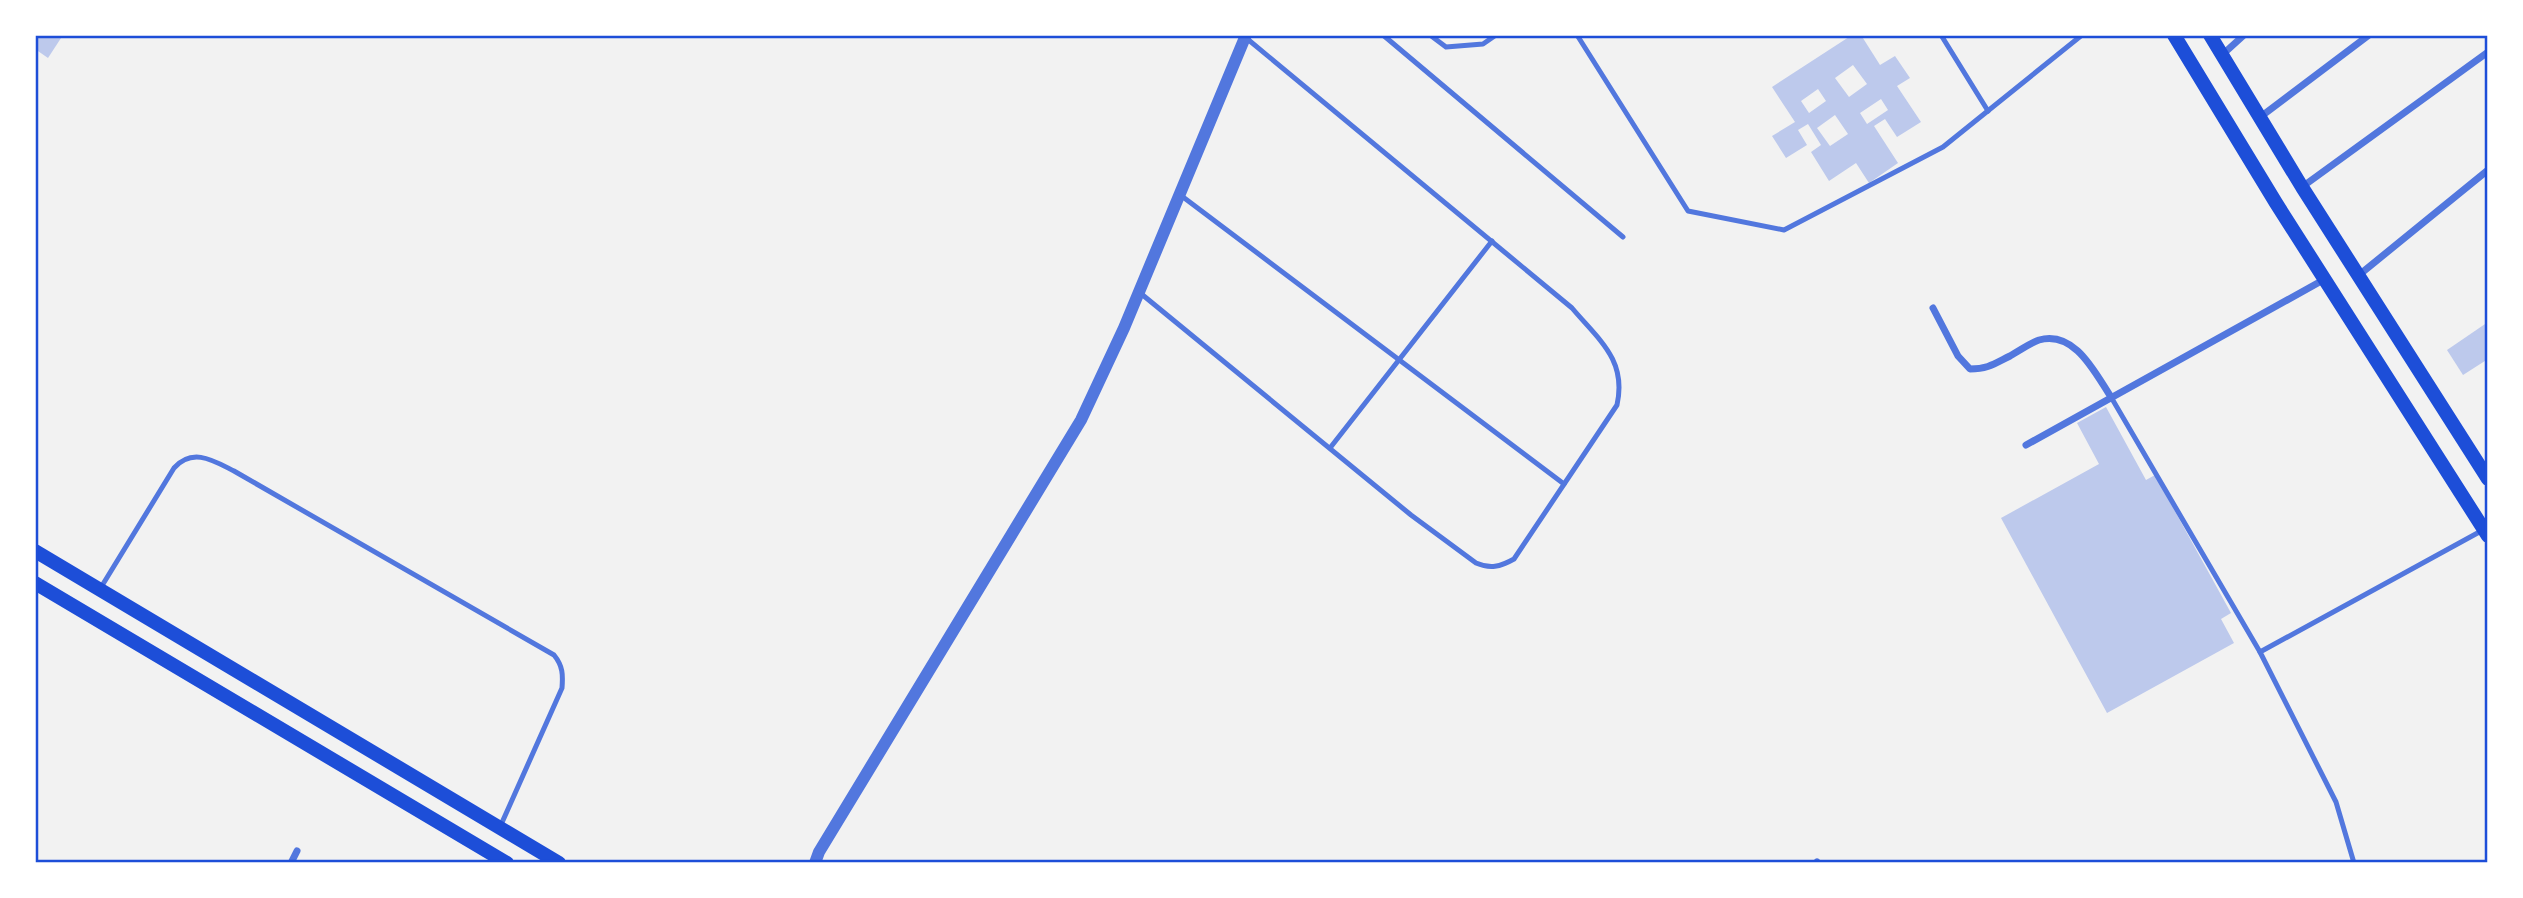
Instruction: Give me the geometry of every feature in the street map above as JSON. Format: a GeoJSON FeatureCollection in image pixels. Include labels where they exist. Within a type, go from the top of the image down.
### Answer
{"type":"FeatureCollection","features":[{"type":"Feature","properties":{"kind":"main road"},"geometry":{"type":"LineString","coordinates":[[2174,35],[2276,204],[2486,533]]}},
{"type":"Feature","properties":{"kind":"main road"},"geometry":{"type":"LineString","coordinates":[[2210,35],[2302,187],[2488,479]]}},
{"type":"Feature","properties":{"kind":"main road"},"geometry":{"type":"LineString","coordinates":[[35,551],[559,863]]}},
{"type":"Feature","properties":{"kind":"main road"},"geometry":{"type":"LineString","coordinates":[[35,583],[507,863]]}},
{"type":"Feature","properties":{"kind":"street"},"geometry":{"type":"LineString","coordinates":[[2222,55],[2244,35]]}},
{"type":"Feature","properties":{"kind":"street"},"geometry":{"type":"LineString","coordinates":[[2259,118],[2369,35]]}},
{"type":"Feature","properties":{"kind":"street"},"geometry":{"type":"LineString","coordinates":[[815,863],[1081,419],[1139,292],[1245,36]]}},
{"type":"Feature","properties":{"kind":"street"},"geometry":{"type":"LineString","coordinates":[[2302,187],[2488,52]]}},
{"type":"Feature","properties":{"kind":"street"},"geometry":{"type":"LineString","coordinates":[[2358,275],[2488,170]]}},
{"type":"Feature","properties":{"kind":"street"},"geometry":{"type":"LineString","coordinates":[[2026,445],[2326,279]]}},
{"type":"Feature","properties":{"kind":"street"},"geometry":{"type":"LineString","coordinates":[[1933,308],[1958,356],[1970,369],[1986,369],[2038,340],[2053,339],[2067,343],[2079,351],[2111,397]]}},
{"type":"Feature","properties":{"kind":"street"},"geometry":{"type":"LineString","coordinates":[[291,863],[297,851]]}},
{"type":"Feature","properties":{"kind":"lane"},"geometry":{"type":"LineString","coordinates":[[1382,35],[1623,237]]}},
{"type":"Feature","properties":{"kind":"lane"},"geometry":{"type":"LineString","coordinates":[[1430,35],[1446,47],[1483,44],[1496,35]]}},
{"type":"Feature","properties":{"kind":"lane"},"geometry":{"type":"LineString","coordinates":[[1577,35],[1688,211],[1784,230],[1943,147],[2082,35]]}},
{"type":"Feature","properties":{"kind":"lane"},"geometry":{"type":"LineString","coordinates":[[1941,35],[1988,111]]}},
{"type":"Feature","properties":{"kind":"lane"},"geometry":{"type":"LineString","coordinates":[[1139,292],[1411,515],[1476,563],[1486,567],[1496,567],[1514,559],[1617,405],[1621,386],[1619,371],[1611,354],[1572,307],[1245,36]]}},
{"type":"Feature","properties":{"kind":"lane"},"geometry":{"type":"LineString","coordinates":[[1179,194],[1564,484]]}},
{"type":"Feature","properties":{"kind":"lane"},"geometry":{"type":"LineString","coordinates":[[1330,448],[1492,241]]}},
{"type":"Feature","properties":{"kind":"lane"},"geometry":{"type":"LineString","coordinates":[[2111,397],[2260,652],[2336,802],[2354,863]]}},
{"type":"Feature","properties":{"kind":"lane"},"geometry":{"type":"LineString","coordinates":[[100,589],[174,468],[188,457],[198,456],[211,459],[234,471],[554,655],[560,663],[562,688],[499,828]]}},
{"type":"Feature","properties":{"kind":"lane"},"geometry":{"type":"LineString","coordinates":[[2260,652],[2486,533]]}},
{"type":"Feature","properties":{"kind":"building"},"geometry":{"type":"Polygon","coordinates":[[[35,35],[63,35],[48,58],[35,49],[35,35]]]}},
{"type":"Feature","properties":{"kind":"building"},"geometry":{"type":"Polygon","coordinates":[[[1852,35],[1861,35],[1880,65],[1895,56],[1910,78],[1897,86],[1921,122],[1897,137],[1885,119],[1874,126],[1898,163],[1869,183],[1856,163],[1829,181],[1811,152],[1821,145],[1808,124],[1798,130],[1807,145],[1786,158],[1772,136],[1795,122],[1772,87],[1852,35]],[[1853,65],[1835,78],[1849,97],[1867,84],[1853,65]],[[1818,89],[1801,101],[1809,113],[1826,101],[1818,89]],[[1881,99],[1860,113],[1867,124],[1888,110],[1881,99]],[[1835,115],[1817,128],[1830,146],[1848,134],[1835,115]]]}},
{"type":"Feature","properties":{"kind":"building"},"geometry":{"type":"Polygon","coordinates":[[[2488,322],[2488,359],[2463,375],[2447,350],[2488,322]]]}},
{"type":"Feature","properties":{"kind":"building"},"geometry":{"type":"Polygon","coordinates":[[[2106,407],[2146,480],[2155,475],[2231,613],[2221,619],[2234,643],[2107,713],[2001,518],[2099,464],[2077,423],[2106,407]]]}}]}
